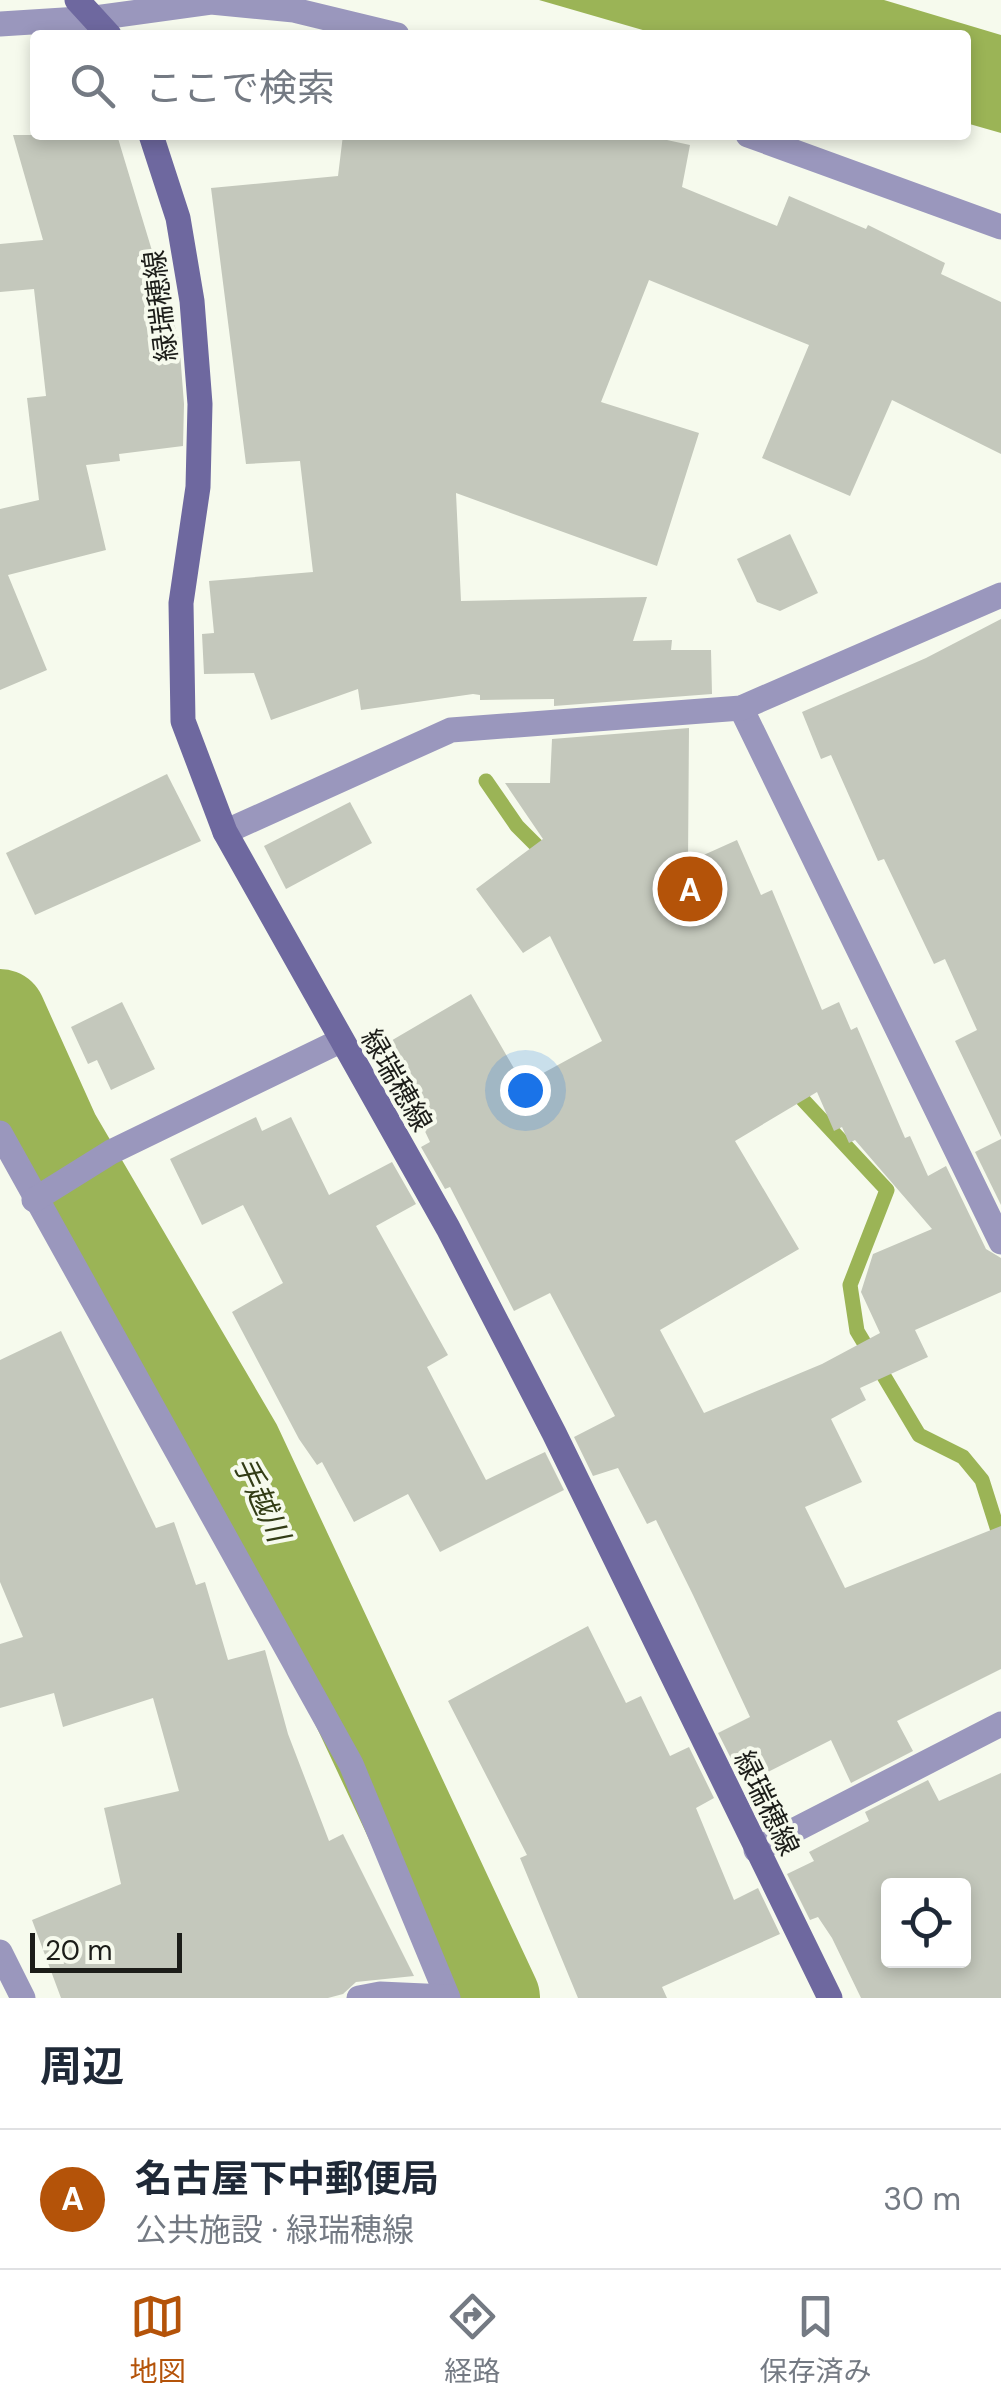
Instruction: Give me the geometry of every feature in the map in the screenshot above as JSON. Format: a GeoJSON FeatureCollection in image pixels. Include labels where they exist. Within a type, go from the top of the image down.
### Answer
{"type":"FeatureCollection","features":[{"type":"Feature","properties":{"kind":"main road","name":"緑瑞穂線"},"geometry":{"type":"LineString","coordinates":[[153,140],[178,218],[192,300],[200,404],[198,487],[181,603],[183,721],[225,832],[448,1228],[830,1998]]}},
{"type":"Feature","properties":{"kind":"street"},"geometry":{"type":"LineString","coordinates":[[0,24],[94,18],[210,2],[294,10],[376,30]]}},
{"type":"Feature","properties":{"kind":"street"},"geometry":{"type":"LineString","coordinates":[[762,140],[1001,227]]}},
{"type":"Feature","properties":{"kind":"street"},"geometry":{"type":"LineString","coordinates":[[225,832],[451,730],[741,708],[1001,595]]}},
{"type":"Feature","properties":{"kind":"street"},"geometry":{"type":"LineString","coordinates":[[741,708],[1001,1242]]}},
{"type":"Feature","properties":{"kind":"street"},"geometry":{"type":"LineString","coordinates":[[40,1195],[112,1152],[340,1041]]}},
{"type":"Feature","properties":{"kind":"street"},"geometry":{"type":"LineString","coordinates":[[0,1133],[7,1161],[40,1195],[351,1764],[448,1998],[380,1994],[359,1998]]}},
{"type":"Feature","properties":{"kind":"street"},"geometry":{"type":"LineString","coordinates":[[756,1850],[1001,1724]]}},
{"type":"Feature","properties":{"kind":"street"},"geometry":{"type":"LineString","coordinates":[[0,1952],[23,1998]]}},
{"type":"Feature","properties":{"kind":"shaded area"},"geometry":{"type":"Polygon","coordinates":[[[539,0],[884,0],[1001,35],[1001,133],[971,124],[971,30],[643,30],[539,0]]]}},
{"type":"Feature","properties":{"kind":"building"},"geometry":{"type":"Polygon","coordinates":[[[13,135],[30,135],[30,140],[119,140],[179,340],[183,446],[119,454],[120,461],[86,465],[106,550],[8,575],[47,670],[0,690],[0,509],[39,500],[27,398],[46,396],[34,289],[0,292],[0,244],[43,240],[13,135]]]}},
{"type":"Feature","properties":{"kind":"building"},"geometry":{"type":"Polygon","coordinates":[[[342,140],[667,140],[690,145],[682,187],[777,226],[789,196],[866,229],[868,225],[945,263],[941,274],[1001,302],[1001,454],[892,400],[850,496],[762,458],[809,345],[649,280],[601,402],[699,433],[657,566],[456,493],[461,601],[647,597],[633,641],[672,640],[671,650],[711,650],[712,694],[554,706],[554,699],[480,700],[480,695],[473,694],[361,710],[358,689],[271,720],[254,673],[204,674],[202,634],[214,633],[209,581],[313,572],[300,461],[246,464],[211,188],[338,176],[342,140]]]}},
{"type":"Feature","properties":{"kind":"building"},"geometry":{"type":"Polygon","coordinates":[[[790,534],[818,593],[780,611],[757,602],[737,559],[790,534]]]}},
{"type":"Feature","properties":{"kind":"building"},"geometry":{"type":"Polygon","coordinates":[[[1001,619],[1001,1137],[955,1041],[977,1030],[945,959],[934,964],[884,859],[878,861],[831,755],[821,759],[802,712],[926,658],[1001,619]]]}},
{"type":"Feature","properties":{"kind":"building"},"geometry":{"type":"Polygon","coordinates":[[[689,728],[688,862],[737,840],[761,895],[772,890],[822,1010],[839,1002],[851,1030],[857,1027],[905,1138],[910,1136],[928,1176],[946,1166],[986,1249],[1001,1258],[1001,1292],[915,1330],[928,1357],[860,1388],[866,1400],[831,1419],[862,1482],[805,1507],[845,1588],[1001,1526],[1001,1669],[897,1721],[913,1751],[851,1783],[831,1740],[744,1784],[718,1733],[750,1717],[693,1595],[656,1520],[647,1524],[618,1468],[593,1476],[574,1437],[615,1416],[550,1293],[514,1311],[450,1187],[445,1189],[421,1147],[430,1142],[422,1125],[433,1119],[389,1042],[471,994],[523,1084],[602,1041],[550,936],[523,953],[476,889],[543,839],[505,783],[550,783],[552,739],[689,728]],[[817,1092],[735,1141],[799,1249],[660,1330],[704,1413],[822,1364],[880,1333],[861,1292],[873,1254],[932,1229],[855,1140],[849,1143],[842,1127],[834,1131],[817,1092]]]}},
{"type":"Feature","properties":{"kind":"building"},"geometry":{"type":"Polygon","coordinates":[[[167,774],[201,841],[35,915],[6,853],[167,774]]]}},
{"type":"Feature","properties":{"kind":"building"},"geometry":{"type":"Polygon","coordinates":[[[350,802],[372,843],[286,889],[264,846],[350,802]]]}},
{"type":"Feature","properties":{"kind":"building"},"geometry":{"type":"Polygon","coordinates":[[[122,1002],[155,1069],[111,1090],[97,1060],[88,1064],[71,1027],[122,1002]]]}},
{"type":"Feature","properties":{"kind":"building"},"geometry":{"type":"Polygon","coordinates":[[[256,1117],[262,1131],[291,1117],[329,1195],[392,1162],[416,1204],[376,1226],[448,1355],[427,1367],[486,1480],[545,1452],[564,1490],[440,1552],[408,1494],[354,1522],[322,1462],[317,1465],[299,1439],[232,1312],[283,1283],[243,1205],[202,1225],[170,1159],[256,1117]]]}},
{"type":"Feature","properties":{"kind":"building"},"geometry":{"type":"Polygon","coordinates":[[[1001,1139],[1001,1205],[975,1152],[1001,1139]]]}},
{"type":"Feature","properties":{"kind":"building"},"geometry":{"type":"Polygon","coordinates":[[[61,1331],[156,1528],[174,1522],[196,1585],[205,1582],[228,1660],[265,1650],[288,1734],[329,1841],[343,1834],[414,1976],[356,1982],[343,1994],[328,1998],[61,1998],[32,1920],[121,1884],[104,1808],[179,1791],[153,1698],[63,1727],[54,1693],[0,1708],[0,1644],[23,1637],[0,1582],[0,1360],[61,1331]]]}},
{"type":"Feature","properties":{"kind":"building"},"geometry":{"type":"Polygon","coordinates":[[[588,1626],[626,1703],[641,1696],[670,1756],[689,1747],[714,1798],[696,1808],[734,1900],[758,1888],[780,1934],[662,1987],[667,1998],[578,1998],[520,1858],[527,1855],[448,1701],[588,1626]]]}},
{"type":"Feature","properties":{"kind":"building"},"geometry":{"type":"Polygon","coordinates":[[[1001,1773],[1001,1998],[861,1998],[832,1938],[818,1917],[810,1920],[787,1874],[814,1861],[809,1852],[869,1821],[865,1812],[928,1780],[939,1801],[1001,1773]]]}},
{"type":"Feature","properties":{"kind":"waterway"},"geometry":{"type":"LineString","coordinates":[[486,781],[517,826],[547,856]]}},
{"type":"Feature","properties":{"kind":"waterway","name":"手越川"},"geometry":{"type":"LineString","coordinates":[[0,1015],[54,1135],[236,1446],[494,1998]]}},
{"type":"Feature","properties":{"kind":"waterway"},"geometry":{"type":"LineString","coordinates":[[792,1088],[887,1190],[850,1285],[857,1331],[919,1435],[963,1457],[982,1480],[1001,1540]]}},
{"type":"Feature","properties":{"kind":"place","name":"名古屋下中郵便局"},"geometry":{"type":"Point","coordinates":[690,889]}}]}
